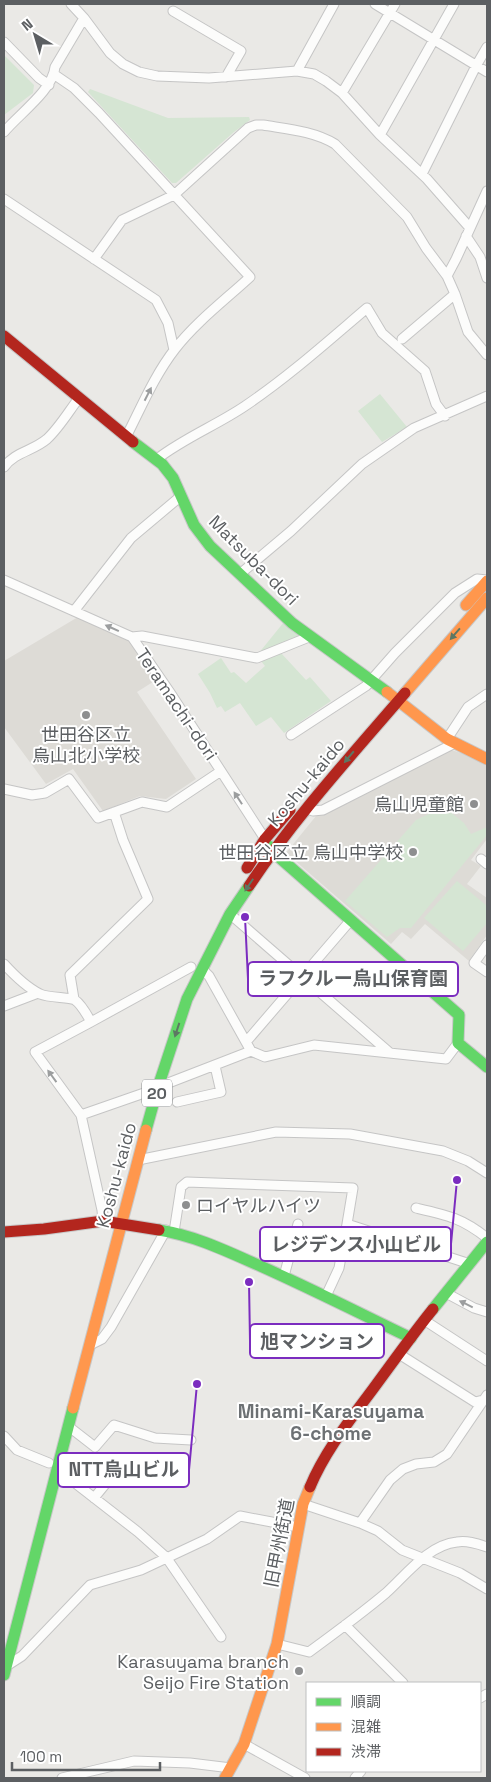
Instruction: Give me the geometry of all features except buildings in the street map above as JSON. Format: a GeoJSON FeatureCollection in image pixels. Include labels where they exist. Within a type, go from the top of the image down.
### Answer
{"type":"FeatureCollection","features":[{"type":"Feature","properties":{"kind":"main road","name":"Matsuba-dori"},"geometry":{"type":"LineString","coordinates":[[4,336],[126,437],[158,459],[173,478],[194,525],[210,546],[292,623],[309,637],[372,680],[389,698],[451,741],[487,759]]}},
{"type":"Feature","properties":{"kind":"main road"},"geometry":{"type":"LineString","coordinates":[[455,617],[487,580]]}},
{"type":"Feature","properties":{"kind":"main road","name":"Koshu-kaido"},"geometry":{"type":"LineString","coordinates":[[5,1671],[112,1223],[146,1092],[177,997],[272,851],[389,698],[487,598]]}},
{"type":"Feature","properties":{"kind":"main road","name":"Koshu-kaido"},"geometry":{"type":"LineString","coordinates":[[389,698],[398,682]]}},
{"type":"Feature","properties":{"kind":"main road","name":"Koshu-kaido"},"geometry":{"type":"LineString","coordinates":[[214,920],[265,839],[338,752]]}},
{"type":"Feature","properties":{"kind":"main road"},"geometry":{"type":"LineString","coordinates":[[265,839],[272,851],[459,1015],[458,1043],[487,1066]]}},
{"type":"Feature","properties":{"kind":"main road","name":"Koshu-kaido"},"geometry":{"type":"LineString","coordinates":[[4,1634],[53,1466],[68,1426],[89,1346],[112,1223],[138,1160],[158,1087],[187,999],[199,950]]}},
{"type":"Feature","properties":{"kind":"main road"},"geometry":{"type":"LineString","coordinates":[[4,1232],[112,1223],[170,1231],[214,1246],[284,1276],[411,1338]]}},
{"type":"Feature","properties":{"kind":"main road","name":"旧甲州街道"},"geometry":{"type":"LineString","coordinates":[[228,1773],[244,1744],[277,1644],[303,1504],[315,1475],[331,1448],[424,1320],[487,1242]]}},
{"type":"Feature","properties":{"kind":"street"},"geometry":{"type":"LineString","coordinates":[[71,4],[110,53],[123,64],[139,72],[157,76],[209,78],[297,71],[314,74],[342,92],[380,135],[422,174],[468,232],[480,257],[487,278]]}},
{"type":"Feature","properties":{"kind":"street"},"geometry":{"type":"LineString","coordinates":[[297,71],[334,4]]}},
{"type":"Feature","properties":{"kind":"street"},"geometry":{"type":"LineString","coordinates":[[375,4],[487,72]]}},
{"type":"Feature","properties":{"kind":"street"},"geometry":{"type":"LineString","coordinates":[[342,92],[395,4]]}},
{"type":"Feature","properties":{"kind":"street"},"geometry":{"type":"LineString","coordinates":[[380,135],[454,4]]}},
{"type":"Feature","properties":{"kind":"street"},"geometry":{"type":"LineString","coordinates":[[173,11],[241,51],[226,77]]}},
{"type":"Feature","properties":{"kind":"street"},"geometry":{"type":"LineString","coordinates":[[4,132],[49,85],[54,75],[55,67],[84,18]]}},
{"type":"Feature","properties":{"kind":"street"},"geometry":{"type":"LineString","coordinates":[[4,42],[39,78],[49,85]]}},
{"type":"Feature","properties":{"kind":"street"},"geometry":{"type":"LineString","coordinates":[[422,174],[487,46]]}},
{"type":"Feature","properties":{"kind":"street"},"geometry":{"type":"LineString","coordinates":[[54,75],[74,88],[99,113],[250,277],[191,331],[174,350],[156,377],[126,437]]}},
{"type":"Feature","properties":{"kind":"street"},"geometry":{"type":"LineString","coordinates":[[94,259],[122,220],[174,195],[248,128],[263,125],[312,134],[326,138],[335,144],[407,217],[446,276],[455,294],[468,332],[487,355]]}},
{"type":"Feature","properties":{"kind":"street"},"geometry":{"type":"LineString","coordinates":[[446,276],[487,191]]}},
{"type":"Feature","properties":{"kind":"street"},"geometry":{"type":"LineString","coordinates":[[4,199],[156,300],[168,323],[174,350]]}},
{"type":"Feature","properties":{"kind":"street"},"geometry":{"type":"LineString","coordinates":[[402,339],[455,294]]}},
{"type":"Feature","properties":{"kind":"street"},"geometry":{"type":"LineString","coordinates":[[158,459],[170,449],[233,414],[275,386],[367,308],[382,333],[425,372],[436,404],[445,416]]}},
{"type":"Feature","properties":{"kind":"street"},"geometry":{"type":"LineString","coordinates":[[240,574],[291,531],[362,464],[414,428],[487,396]]}},
{"type":"Feature","properties":{"kind":"street"},"geometry":{"type":"LineString","coordinates":[[4,467],[21,452],[34,448],[47,439],[79,398]]}},
{"type":"Feature","properties":{"kind":"street"},"geometry":{"type":"LineString","coordinates":[[74,611],[131,538],[181,496]]}},
{"type":"Feature","properties":{"kind":"street"},"geometry":{"type":"LineString","coordinates":[[291,735],[350,697],[372,680],[395,653],[455,593],[477,579],[487,580]]}},
{"type":"Feature","properties":{"kind":"street","name":"Teramachi-dori"},"geometry":{"type":"LineString","coordinates":[[4,580],[132,637],[265,839]]}},
{"type":"Feature","properties":{"kind":"street"},"geometry":{"type":"LineString","coordinates":[[132,637],[142,636],[257,658],[309,637]]}},
{"type":"Feature","properties":{"kind":"street"},"geometry":{"type":"LineString","coordinates":[[306,808],[314,811],[323,810],[451,741],[468,708],[483,695],[487,694]]}},
{"type":"Feature","properties":{"kind":"street"},"geometry":{"type":"LineString","coordinates":[[4,789],[32,795],[45,793],[69,779],[98,818],[142,802],[167,807],[221,771]]}},
{"type":"Feature","properties":{"kind":"street"},"geometry":{"type":"LineString","coordinates":[[91,1022],[84,1010],[74,1000],[70,975],[148,899],[123,840],[114,812]]}},
{"type":"Feature","properties":{"kind":"street"},"geometry":{"type":"LineString","coordinates":[[230,914],[390,1053]]}},
{"type":"Feature","properties":{"kind":"street"},"geometry":{"type":"LineString","coordinates":[[246,1042],[350,921]]}},
{"type":"Feature","properties":{"kind":"street"},"geometry":{"type":"LineString","coordinates":[[487,945],[474,963],[487,972]]}},
{"type":"Feature","properties":{"kind":"street"},"geometry":{"type":"LineString","coordinates":[[4,964],[18,979],[38,992],[48,997],[74,1000]]}},
{"type":"Feature","properties":{"kind":"street"},"geometry":{"type":"LineString","coordinates":[[112,1223],[102,1210],[81,1115],[35,1052],[196,968],[209,976],[251,1052]]}},
{"type":"Feature","properties":{"kind":"street"},"geometry":{"type":"LineString","coordinates":[[4,1006],[38,992]]}},
{"type":"Feature","properties":{"kind":"street"},"geometry":{"type":"LineString","coordinates":[[158,1087],[251,1052],[265,1057],[314,1045],[446,1059],[458,1043]]}},
{"type":"Feature","properties":{"kind":"street"},"geometry":{"type":"LineString","coordinates":[[177,1102],[221,1092],[214,1066]]}},
{"type":"Feature","properties":{"kind":"street"},"geometry":{"type":"LineString","coordinates":[[81,1115],[146,1092]]}},
{"type":"Feature","properties":{"kind":"street"},"geometry":{"type":"LineString","coordinates":[[138,1160],[276,1132],[341,1134],[412,1144],[443,1151],[468,1161],[487,1173]]}},
{"type":"Feature","properties":{"kind":"street"},"geometry":{"type":"LineString","coordinates":[[89,1346],[102,1339],[111,1327],[170,1231],[181,1186],[187,1182],[353,1188],[339,1268],[326,1296]]}},
{"type":"Feature","properties":{"kind":"street"},"geometry":{"type":"LineString","coordinates":[[416,1208],[455,1218],[471,1225],[487,1238]]}},
{"type":"Feature","properties":{"kind":"street"},"geometry":{"type":"LineString","coordinates":[[284,1276],[298,1224]]}},
{"type":"Feature","properties":{"kind":"street"},"geometry":{"type":"LineString","coordinates":[[347,1224],[470,1264]]}},
{"type":"Feature","properties":{"kind":"street"},"geometry":{"type":"LineString","coordinates":[[446,1293],[474,1308],[487,1312]]}},
{"type":"Feature","properties":{"kind":"street"},"geometry":{"type":"LineString","coordinates":[[424,1320],[487,1360]]}},
{"type":"Feature","properties":{"kind":"street"},"geometry":{"type":"LineString","coordinates":[[399,1354],[475,1402],[485,1398]]}},
{"type":"Feature","properties":{"kind":"street"},"geometry":{"type":"LineString","coordinates":[[360,1523],[390,1480],[403,1468],[434,1462],[447,1454],[485,1398]]}},
{"type":"Feature","properties":{"kind":"street"},"geometry":{"type":"LineString","coordinates":[[68,1426],[95,1447],[114,1425],[155,1438],[191,1440]]}},
{"type":"Feature","properties":{"kind":"street"},"geometry":{"type":"LineString","coordinates":[[4,1436],[17,1450],[53,1466],[138,1532],[166,1557],[221,1637]]}},
{"type":"Feature","properties":{"kind":"street"},"geometry":{"type":"LineString","coordinates":[[94,1498],[125,1460]]}},
{"type":"Feature","properties":{"kind":"street"},"geometry":{"type":"LineString","coordinates":[[303,1504],[378,1531],[402,1550],[460,1573],[487,1589]]}},
{"type":"Feature","properties":{"kind":"street"},"geometry":{"type":"LineString","coordinates":[[5,1671],[22,1656],[90,1585],[140,1570],[207,1539],[240,1516],[298,1527]]}},
{"type":"Feature","properties":{"kind":"street"},"geometry":{"type":"LineString","coordinates":[[277,1644],[309,1652],[386,1593],[422,1558],[447,1544],[458,1541],[487,1547]]}},
{"type":"Feature","properties":{"kind":"street"},"geometry":{"type":"LineString","coordinates":[[344,1625],[402,1682]]}},
{"type":"Feature","properties":{"kind":"street"},"geometry":{"type":"LineString","coordinates":[[244,1744],[305,1778]]}},
{"type":"Feature","properties":{"kind":"street"},"geometry":{"type":"LineString","coordinates":[[62,1778],[134,1761],[190,1763],[228,1773]]}},
{"type":"Feature","properties":{"kind":"shaded area"},"geometry":{"type":"Polygon","coordinates":[[[78,617],[129,641],[156,680],[137,692],[196,779],[166,799],[140,796],[103,811],[73,769],[46,784],[4,727],[4,661],[78,617]]]}},
{"type":"Feature","properties":{"kind":"shaded area","name":"世田谷区立 烏山中学校"},"geometry":{"type":"Polygon","coordinates":[[[451,750],[468,755],[487,766],[487,839],[471,860],[481,866],[467,884],[487,898],[487,935],[469,961],[425,924],[411,939],[402,932],[391,944],[286,853],[316,816],[451,750]]]}},
{"type":"Feature","properties":{"kind":"green space"},"geometry":{"type":"Polygon","coordinates":[[[4,55],[34,85],[33,93],[4,115],[4,55]]]}},
{"type":"Feature","properties":{"kind":"green space"},"geometry":{"type":"Polygon","coordinates":[[[90,89],[168,118],[249,117],[250,120],[176,183],[172,183],[88,92],[90,89]]]}},
{"type":"Feature","properties":{"kind":"green space"},"geometry":{"type":"Polygon","coordinates":[[[380,394],[407,427],[382,442],[358,411],[380,394]]]}},
{"type":"Feature","properties":{"kind":"green space"},"geometry":{"type":"Polygon","coordinates":[[[284,622],[301,636],[258,654],[284,622]]]}},
{"type":"Feature","properties":{"kind":"green space"},"geometry":{"type":"Polygon","coordinates":[[[281,653],[306,680],[310,677],[331,701],[284,733],[271,717],[256,726],[240,703],[225,712],[221,706],[217,708],[198,674],[221,658],[231,673],[234,672],[246,683],[265,666],[261,661],[281,653]]]}},
{"type":"Feature","properties":{"kind":"green space"},"geometry":{"type":"Polygon","coordinates":[[[444,807],[464,823],[471,834],[487,827],[487,835],[411,928],[400,928],[387,937],[345,901],[416,820],[444,807]]]}},
{"type":"Feature","properties":{"kind":"green space"},"geometry":{"type":"Polygon","coordinates":[[[457,881],[487,906],[487,923],[463,951],[424,918],[457,881]]]}},
{"type":"Feature","properties":{"kind":"traffic: fast"},"geometry":{"type":"LineString","coordinates":[[133,442],[162,464],[173,478],[194,525],[210,546],[292,623],[387,692]]}},
{"type":"Feature","properties":{"kind":"traffic: fast"},"geometry":{"type":"LineString","coordinates":[[269,846],[272,851],[459,1015],[458,1043],[487,1067]]}},
{"type":"Feature","properties":{"kind":"traffic: fast"},"geometry":{"type":"LineString","coordinates":[[146,1130],[187,999],[230,914],[249,886]]}},
{"type":"Feature","properties":{"kind":"traffic: fast"},"geometry":{"type":"LineString","coordinates":[[159,1230],[194,1239],[227,1251],[411,1338]]}},
{"type":"Feature","properties":{"kind":"traffic: fast"},"geometry":{"type":"LineString","coordinates":[[433,1309],[487,1242]]}},
{"type":"Feature","properties":{"kind":"traffic: fast"},"geometry":{"type":"LineString","coordinates":[[4,1675],[73,1408]]}},
{"type":"Feature","properties":{"kind":"traffic: slow"},"geometry":{"type":"LineString","coordinates":[[466,605],[487,581]]}},
{"type":"Feature","properties":{"kind":"traffic: slow"},"geometry":{"type":"LineString","coordinates":[[405,693],[487,598]]}},
{"type":"Feature","properties":{"kind":"traffic: slow"},"geometry":{"type":"LineString","coordinates":[[387,692],[447,739],[487,759]]}},
{"type":"Feature","properties":{"kind":"traffic: slow"},"geometry":{"type":"LineString","coordinates":[[73,1408],[146,1130]]}},
{"type":"Feature","properties":{"kind":"traffic: slow"},"geometry":{"type":"LineString","coordinates":[[225,1778],[244,1744],[277,1644],[303,1504],[310,1487]]}},
{"type":"Feature","properties":{"kind":"traffic: jam"},"geometry":{"type":"LineString","coordinates":[[4,336],[133,442]]}},
{"type":"Feature","properties":{"kind":"traffic: jam"},"geometry":{"type":"LineString","coordinates":[[249,886],[304,811],[405,693]]}},
{"type":"Feature","properties":{"kind":"traffic: jam"},"geometry":{"type":"LineString","coordinates":[[247,868],[265,839],[290,810]]}},
{"type":"Feature","properties":{"kind":"traffic: jam"},"geometry":{"type":"LineString","coordinates":[[4,1232],[103,1221],[159,1230]]}},
{"type":"Feature","properties":{"kind":"traffic: jam"},"geometry":{"type":"LineString","coordinates":[[310,1487],[338,1436],[433,1309]]}},
{"type":"Feature","properties":{"kind":"place","name":"世田谷区立 烏山北小学校"},"geometry":{"type":"Point","coordinates":[86,715]}},
{"type":"Feature","properties":{"kind":"place","name":"烏山児童館"},"geometry":{"type":"Point","coordinates":[474,804]}},
{"type":"Feature","properties":{"kind":"place","name":"世田谷区立 烏山中学校"},"geometry":{"type":"Point","coordinates":[413,852]}},
{"type":"Feature","properties":{"kind":"place","name":"ラフクルー烏山保育園"},"geometry":{"type":"Point","coordinates":[245,917]}},
{"type":"Feature","properties":{"kind":"place","name":"レジデンス小山ビル"},"geometry":{"type":"Point","coordinates":[457,1180]}},
{"type":"Feature","properties":{"kind":"place","name":"ロイヤルハイツ"},"geometry":{"type":"Point","coordinates":[186,1205]}},
{"type":"Feature","properties":{"kind":"place","name":"旭マンション"},"geometry":{"type":"Point","coordinates":[249,1282]}},
{"type":"Feature","properties":{"kind":"place","name":"NTT烏山ビル"},"geometry":{"type":"Point","coordinates":[197,1384]}},
{"type":"Feature","properties":{"kind":"place","name":"Karasuyama branch Seijo Fire Station"},"geometry":{"type":"Point","coordinates":[299,1671]}},
{"type":"Feature","properties":{"kind":"district","name":"Minami-Karasuyama 6-chome"},"geometry":{"type":"Point","coordinates":[331,1422]}}]}
